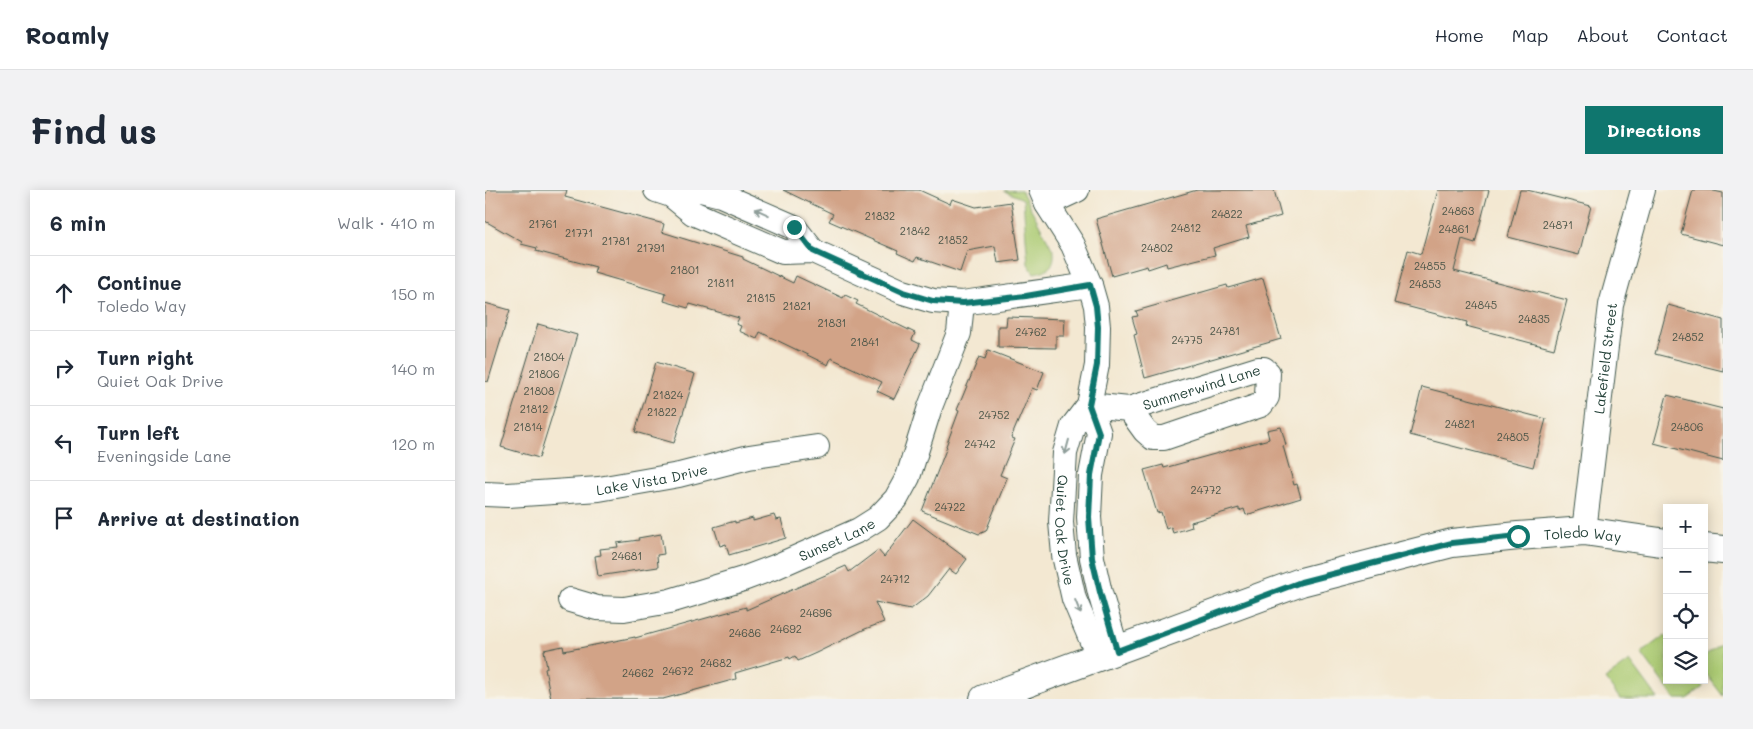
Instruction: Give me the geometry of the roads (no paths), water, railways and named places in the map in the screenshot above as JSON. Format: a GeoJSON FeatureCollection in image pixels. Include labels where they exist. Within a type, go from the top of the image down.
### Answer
{"type":"FeatureCollection","features":[{"type":"Feature","properties":{"kind":"main road","name":"Toledo Way"},"geometry":{"type":"LineString","coordinates":[[984,699],[1301,582],[1452,543],[1584,531],[1663,542]]}},
{"type":"Feature","properties":{"kind":"main road"},"geometry":{"type":"LineString","coordinates":[[1708,548],[1723,550]]}},
{"type":"Feature","properties":{"kind":"street"},"geometry":{"type":"LineString","coordinates":[[664,192],[701,190],[721,195],[794,227],[813,251],[917,297],[933,301],[963,303],[1026,296],[1090,285]]}},
{"type":"Feature","properties":{"kind":"street"},"geometry":{"type":"LineString","coordinates":[[1044,197],[1077,190]]}},
{"type":"Feature","properties":{"kind":"street","name":"Lakefield Street"},"geometry":{"type":"LineString","coordinates":[[1584,531],[1611,306],[1643,190]]}},
{"type":"Feature","properties":{"kind":"street","name":"Quiet Oak Drive"},"geometry":{"type":"LineString","coordinates":[[1044,197],[1073,245],[1090,285],[1096,306],[1098,327],[1097,365],[1089,405],[1073,426],[1065,453],[1061,522],[1064,554],[1074,599],[1108,654]]}},
{"type":"Feature","properties":{"kind":"street","name":"Sunset Lane"},"geometry":{"type":"LineString","coordinates":[[570,600],[597,608],[624,609],[670,601],[775,568],[859,530],[878,518],[896,500],[908,476],[930,407],[959,333],[963,303]]}},
{"type":"Feature","properties":{"kind":"street","name":"Summerwind Lane"},"geometry":{"type":"LineString","coordinates":[[1089,405],[1129,409],[1258,369],[1264,368],[1269,373],[1267,397],[1261,405],[1165,438],[1153,438],[1145,431],[1129,409]]}},
{"type":"Feature","properties":{"kind":"street","name":"Lake Vista Drive"},"geometry":{"type":"LineString","coordinates":[[485,494],[508,495],[599,490],[679,475],[749,457],[817,447]]}}]}
